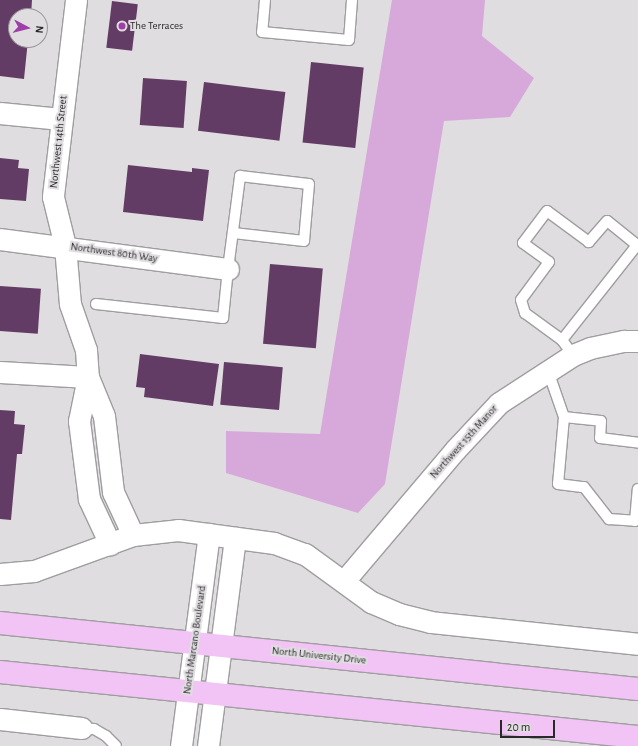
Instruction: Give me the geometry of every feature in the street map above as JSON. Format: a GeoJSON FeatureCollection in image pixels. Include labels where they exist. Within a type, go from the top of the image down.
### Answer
{"type":"FeatureCollection","features":[{"type":"Feature","properties":{"kind":"main road","name":"North University Drive"},"geometry":{"type":"LineString","coordinates":[[0,623],[638,689]]}},
{"type":"Feature","properties":{"kind":"main road"},"geometry":{"type":"LineString","coordinates":[[0,672],[638,737]]}},
{"type":"Feature","properties":{"kind":"street","name":"Northwest 14th Street"},"geometry":{"type":"LineString","coordinates":[[76,0],[53,197],[65,246],[70,304],[86,350],[88,377],[80,421],[89,499],[110,544]]}},
{"type":"Feature","properties":{"kind":"street"},"geometry":{"type":"LineString","coordinates":[[0,113],[61,119]]}},
{"type":"Feature","properties":{"kind":"street","name":"Northwest 80th Way"},"geometry":{"type":"LineString","coordinates":[[0,239],[65,246],[228,269]]}},
{"type":"Feature","properties":{"kind":"street","name":"Northwest 15th Manor"},"geometry":{"type":"LineString","coordinates":[[344,581],[455,450],[500,403],[548,371],[567,348],[597,347],[624,341],[638,341]]}},
{"type":"Feature","properties":{"kind":"street"},"geometry":{"type":"LineString","coordinates":[[0,372],[88,377]]}},
{"type":"Feature","properties":{"kind":"street","name":"Northwest 14th Street"},"geometry":{"type":"LineString","coordinates":[[88,377],[104,416],[113,492],[133,535]]}},
{"type":"Feature","properties":{"kind":"street"},"geometry":{"type":"LineString","coordinates":[[0,574],[34,571],[133,535],[178,530],[274,543],[305,554],[371,602],[399,614],[430,622],[638,644]]}},
{"type":"Feature","properties":{"kind":"street","name":"North Marcano Boulevard"},"geometry":{"type":"LineString","coordinates":[[180,746],[209,534]]}},
{"type":"Feature","properties":{"kind":"street"},"geometry":{"type":"LineString","coordinates":[[208,746],[235,538]]}},
{"type":"Feature","properties":{"kind":"street"},"geometry":{"type":"LineString","coordinates":[[0,718],[82,728]]}},
{"type":"Feature","properties":{"kind":"lane"},"geometry":{"type":"LineString","coordinates":[[265,0],[262,32],[349,40],[352,0]]}},
{"type":"Feature","properties":{"kind":"lane"},"geometry":{"type":"LineString","coordinates":[[96,304],[223,318],[228,269],[240,176],[309,184],[304,241],[233,233]]}},
{"type":"Feature","properties":{"kind":"lane"},"geometry":{"type":"LineString","coordinates":[[547,211],[590,242],[607,221],[637,245],[567,348],[525,313],[521,300],[549,262],[523,243],[547,211]]}},
{"type":"Feature","properties":{"kind":"lane"},"geometry":{"type":"LineString","coordinates":[[548,371],[564,416],[558,484],[584,487],[609,519],[635,521],[638,489]]}},
{"type":"Feature","properties":{"kind":"lane"},"geometry":{"type":"LineString","coordinates":[[564,416],[601,421],[600,438],[638,443]]}},
{"type":"Feature","properties":{"kind":"lane"},"geometry":{"type":"LineString","coordinates":[[82,728],[94,729],[106,736],[116,746]]}},
{"type":"Feature","properties":{"kind":"shaded area"},"geometry":{"type":"Polygon","coordinates":[[[392,0],[485,0],[482,36],[534,78],[510,117],[444,121],[385,484],[358,513],[226,473],[226,431],[320,434],[392,0]]]}},
{"type":"Feature","properties":{"kind":"building"},"geometry":{"type":"Polygon","coordinates":[[[0,0],[32,0],[32,8],[8,8],[8,48],[27,48],[24,79],[0,76],[0,0]]]}},
{"type":"Feature","properties":{"kind":"building","name":"The Terraces"},"geometry":{"type":"Polygon","coordinates":[[[112,1],[138,4],[132,51],[106,48],[112,1]]]}},
{"type":"Feature","properties":{"kind":"building"},"geometry":{"type":"Polygon","coordinates":[[[311,62],[364,68],[355,148],[303,143],[311,62]]]}},
{"type":"Feature","properties":{"kind":"building"},"geometry":{"type":"Polygon","coordinates":[[[143,78],[187,81],[184,128],[140,125],[143,78]]]}},
{"type":"Feature","properties":{"kind":"building"},"geometry":{"type":"Polygon","coordinates":[[[204,82],[285,92],[279,141],[198,131],[204,82]]]}},
{"type":"Feature","properties":{"kind":"building"},"geometry":{"type":"Polygon","coordinates":[[[0,158],[19,160],[18,168],[29,169],[26,201],[0,199],[0,158]]]}},
{"type":"Feature","properties":{"kind":"building"},"geometry":{"type":"Polygon","coordinates":[[[128,165],[192,172],[192,168],[209,170],[203,221],[123,212],[128,165]]]}},
{"type":"Feature","properties":{"kind":"building"},"geometry":{"type":"Polygon","coordinates":[[[270,264],[323,269],[316,348],[263,344],[270,264]]]}},
{"type":"Feature","properties":{"kind":"building"},"geometry":{"type":"Polygon","coordinates":[[[0,286],[41,289],[38,334],[0,331],[0,286]]]}},
{"type":"Feature","properties":{"kind":"building"},"geometry":{"type":"Polygon","coordinates":[[[140,354],[219,364],[213,406],[144,397],[145,388],[136,387],[140,354]]]}},
{"type":"Feature","properties":{"kind":"building"},"geometry":{"type":"Polygon","coordinates":[[[224,362],[283,367],[279,410],[220,405],[224,362]]]}},
{"type":"Feature","properties":{"kind":"building"},"geometry":{"type":"Polygon","coordinates":[[[0,410],[15,411],[14,424],[25,425],[22,454],[17,454],[11,520],[0,519],[0,410]]]}},
{"type":"Feature","properties":{"kind":"place","name":"The Terraces"},"geometry":{"type":"Point","coordinates":[122,26]}}]}
